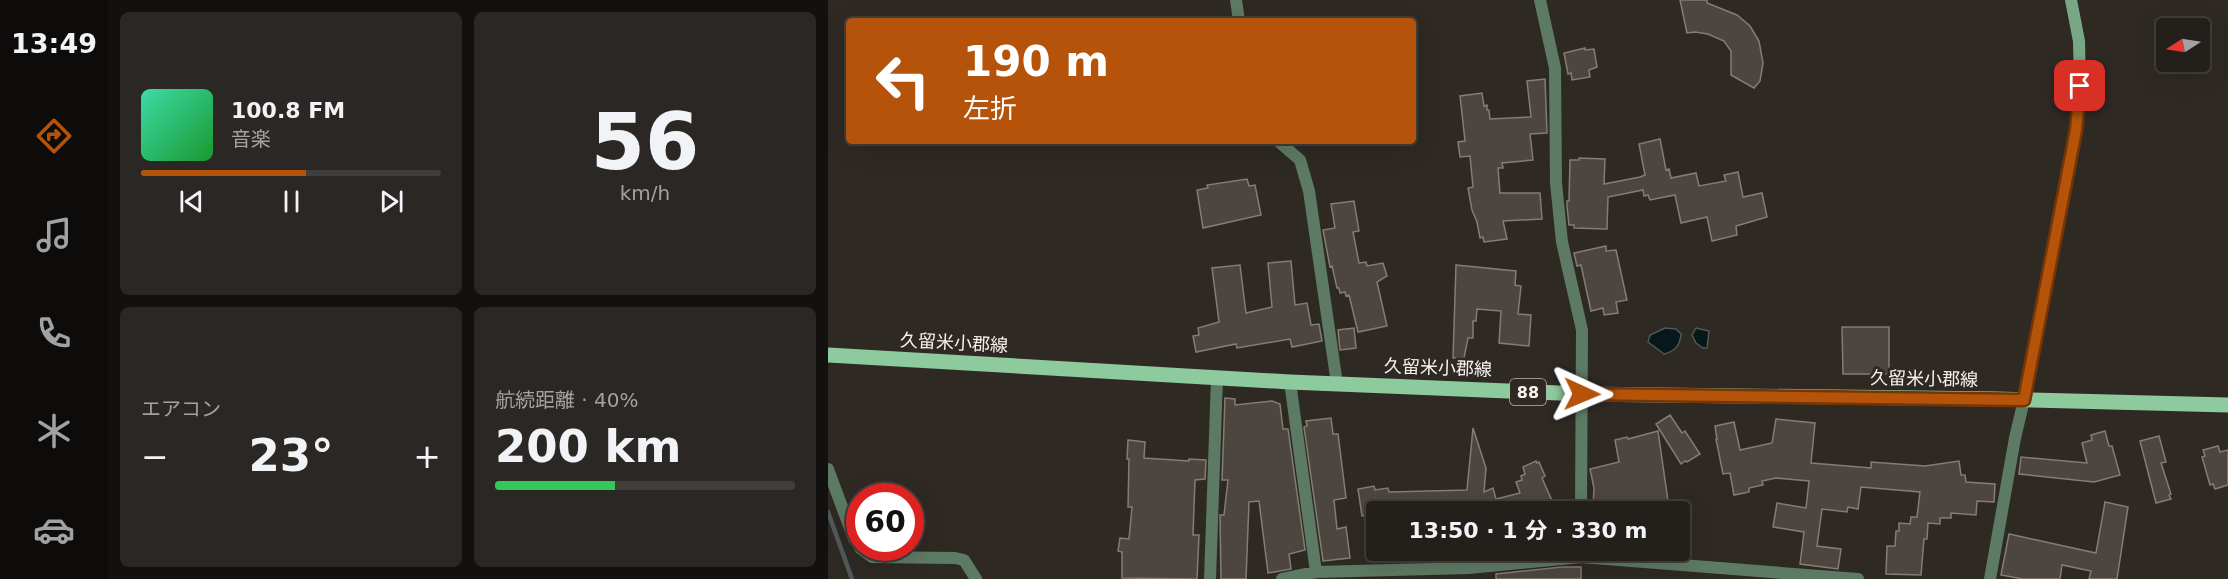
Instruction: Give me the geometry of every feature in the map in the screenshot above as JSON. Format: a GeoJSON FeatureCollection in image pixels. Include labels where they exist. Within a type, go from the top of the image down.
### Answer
{"type":"FeatureCollection","features":[{"type":"Feature","properties":{"kind":"main road","name":"久留米小郡線"},"geometry":{"type":"LineString","coordinates":[[828,355],[1290,382],[1582,394],[2228,405]]}},
{"type":"Feature","properties":{"kind":"street"},"geometry":{"type":"LineString","coordinates":[[1236,0],[1239,18]]}},
{"type":"Feature","properties":{"kind":"street"},"geometry":{"type":"LineString","coordinates":[[1540,0],[1555,68],[1558,206],[1562,242],[1582,330],[1581,501]]}},
{"type":"Feature","properties":{"kind":"street"},"geometry":{"type":"LineString","coordinates":[[1990,579],[2015,438],[2076,130],[2080,86],[2079,41],[2071,0]]}},
{"type":"Feature","properties":{"kind":"street"},"geometry":{"type":"LineString","coordinates":[[1281,144],[1300,160],[1309,191],[1336,384]]}},
{"type":"Feature","properties":{"kind":"street"},"geometry":{"type":"LineString","coordinates":[[1210,579],[1217,378]]}},
{"type":"Feature","properties":{"kind":"street"},"geometry":{"type":"LineString","coordinates":[[1290,382],[1316,572]]}},
{"type":"Feature","properties":{"kind":"street"},"geometry":{"type":"LineString","coordinates":[[828,469],[846,517]]}},
{"type":"Feature","properties":{"kind":"street"},"geometry":{"type":"LineString","coordinates":[[924,558],[964,560],[976,579]]}},
{"type":"Feature","properties":{"kind":"street"},"geometry":{"type":"LineString","coordinates":[[1282,579],[1316,572],[1331,575],[1470,574],[1542,561]]}},
{"type":"Feature","properties":{"kind":"street"},"geometry":{"type":"LineString","coordinates":[[1659,561],[1858,579]]}},
{"type":"Feature","properties":{"kind":"shaded area"},"geometry":{"type":"Polygon","coordinates":[[[1665,328],[1676,329],[1681,334],[1676,347],[1664,354],[1648,342],[1650,335],[1665,328]]]}},
{"type":"Feature","properties":{"kind":"shaded area"},"geometry":{"type":"Polygon","coordinates":[[[1696,328],[1709,331],[1707,348],[1696,343],[1692,335],[1696,328]]]}},
{"type":"Feature","properties":{"kind":"building"},"geometry":{"type":"Polygon","coordinates":[[[1680,0],[1707,0],[1707,3],[1737,15],[1750,26],[1759,41],[1763,63],[1760,81],[1754,88],[1731,75],[1731,51],[1724,41],[1708,34],[1687,33],[1680,0]]]}},
{"type":"Feature","properties":{"kind":"building"},"geometry":{"type":"Polygon","coordinates":[[[1585,48],[1585,50],[1594,49],[1597,67],[1589,70],[1590,77],[1572,80],[1571,73],[1568,74],[1564,53],[1585,48]]]}},
{"type":"Feature","properties":{"kind":"building"},"geometry":{"type":"Polygon","coordinates":[[[1545,79],[1547,133],[1530,134],[1533,160],[1502,163],[1503,168],[1498,168],[1500,193],[1540,193],[1542,219],[1503,221],[1507,239],[1484,242],[1483,237],[1480,238],[1468,188],[1473,187],[1470,156],[1460,157],[1458,142],[1465,141],[1460,96],[1482,93],[1484,106],[1487,105],[1490,119],[1531,117],[1527,81],[1545,79]]]}},
{"type":"Feature","properties":{"kind":"building"},"geometry":{"type":"Polygon","coordinates":[[[1660,139],[1666,170],[1669,169],[1671,178],[1696,173],[1699,186],[1726,181],[1724,175],[1738,172],[1743,197],[1762,193],[1767,217],[1736,226],[1737,235],[1712,241],[1707,217],[1681,223],[1675,195],[1650,200],[1648,195],[1644,196],[1643,190],[1608,197],[1607,229],[1574,228],[1574,225],[1569,225],[1567,201],[1569,201],[1570,160],[1605,159],[1604,184],[1640,177],[1645,175],[1639,144],[1660,139]]]}},
{"type":"Feature","properties":{"kind":"building"},"geometry":{"type":"Polygon","coordinates":[[[1247,179],[1249,186],[1255,185],[1261,215],[1203,228],[1197,190],[1208,188],[1207,185],[1247,179]]]}},
{"type":"Feature","properties":{"kind":"building"},"geometry":{"type":"Polygon","coordinates":[[[1354,201],[1359,231],[1353,232],[1359,263],[1366,262],[1367,266],[1383,263],[1387,276],[1377,282],[1387,326],[1358,332],[1349,295],[1346,296],[1345,292],[1340,293],[1337,288],[1332,266],[1330,267],[1323,230],[1335,228],[1331,204],[1354,201]]]}},
{"type":"Feature","properties":{"kind":"building"},"geometry":{"type":"Polygon","coordinates":[[[1606,246],[1606,251],[1616,250],[1627,300],[1616,302],[1618,313],[1604,315],[1603,308],[1591,311],[1581,265],[1577,266],[1574,253],[1606,246]]]}},
{"type":"Feature","properties":{"kind":"building"},"geometry":{"type":"Polygon","coordinates":[[[1291,261],[1295,305],[1307,303],[1311,325],[1319,324],[1322,341],[1292,347],[1290,339],[1237,348],[1236,344],[1196,352],[1193,336],[1199,335],[1198,328],[1219,322],[1212,268],[1240,265],[1246,313],[1272,307],[1268,263],[1291,261]]]}},
{"type":"Feature","properties":{"kind":"building"},"geometry":{"type":"Polygon","coordinates":[[[1456,265],[1516,271],[1515,285],[1521,286],[1518,314],[1531,315],[1529,346],[1499,343],[1501,311],[1477,309],[1476,321],[1473,321],[1473,338],[1468,338],[1464,358],[1453,358],[1456,265]]]}},
{"type":"Feature","properties":{"kind":"building"},"geometry":{"type":"Polygon","coordinates":[[[1842,327],[1889,327],[1889,374],[1843,374],[1842,327]]]}},
{"type":"Feature","properties":{"kind":"building"},"geometry":{"type":"Polygon","coordinates":[[[1354,328],[1356,348],[1340,350],[1338,330],[1354,328]]]}},
{"type":"Feature","properties":{"kind":"building"},"geometry":{"type":"Polygon","coordinates":[[[1225,398],[1235,399],[1235,405],[1272,401],[1280,404],[1283,429],[1288,429],[1305,550],[1289,554],[1291,569],[1268,573],[1259,501],[1249,502],[1246,579],[1221,579],[1220,515],[1224,515],[1228,480],[1222,480],[1225,398]]]}},
{"type":"Feature","properties":{"kind":"building"},"geometry":{"type":"Polygon","coordinates":[[[1670,415],[1682,433],[1685,431],[1700,454],[1681,464],[1656,424],[1670,415]]]}},
{"type":"Feature","properties":{"kind":"building"},"geometry":{"type":"Polygon","coordinates":[[[1331,418],[1333,434],[1338,434],[1346,498],[1334,500],[1337,529],[1346,527],[1350,558],[1323,561],[1304,427],[1307,426],[1306,421],[1331,418]]]}},
{"type":"Feature","properties":{"kind":"building"},"geometry":{"type":"Polygon","coordinates":[[[1776,419],[1815,423],[1811,463],[1871,468],[1871,462],[1925,466],[1959,461],[1961,475],[1965,475],[1966,482],[1995,484],[1994,502],[1977,501],[1976,515],[1951,513],[1951,518],[1940,518],[1940,524],[1928,523],[1927,539],[1924,539],[1921,575],[1886,574],[1887,546],[1895,546],[1899,523],[1910,524],[1911,517],[1917,517],[1920,492],[1861,487],[1858,509],[1848,507],[1847,512],[1822,509],[1817,546],[1841,549],[1838,569],[1800,564],[1804,532],[1773,527],[1777,503],[1806,508],[1809,481],[1776,478],[1762,481],[1763,485],[1749,488],[1749,492],[1734,495],[1730,473],[1723,474],[1716,439],[1715,426],[1734,422],[1740,450],[1772,443],[1776,419]]]}},
{"type":"Feature","properties":{"kind":"building"},"geometry":{"type":"Polygon","coordinates":[[[1473,428],[1486,468],[1484,492],[1493,488],[1496,499],[1520,493],[1516,482],[1522,480],[1521,476],[1525,474],[1523,467],[1536,461],[1539,462],[1545,476],[1542,478],[1552,501],[1366,501],[1366,515],[1362,516],[1358,489],[1374,486],[1375,490],[1388,488],[1389,492],[1467,490],[1473,428]]]}},
{"type":"Feature","properties":{"kind":"building"},"geometry":{"type":"Polygon","coordinates":[[[1658,431],[1668,501],[1593,501],[1594,488],[1590,469],[1619,462],[1615,440],[1627,437],[1628,439],[1658,431]]]}},
{"type":"Feature","properties":{"kind":"building"},"geometry":{"type":"Polygon","coordinates":[[[2105,431],[2120,475],[2094,482],[2019,474],[2021,457],[2087,463],[2082,443],[2092,440],[2091,435],[2105,431]]]}},
{"type":"Feature","properties":{"kind":"building"},"geometry":{"type":"Polygon","coordinates":[[[2159,436],[2166,462],[2161,463],[2171,499],[2156,503],[2140,441],[2159,436]]]}},
{"type":"Feature","properties":{"kind":"building"},"geometry":{"type":"Polygon","coordinates":[[[1128,440],[1145,442],[1144,458],[1206,460],[1205,479],[1195,480],[1193,535],[1199,535],[1197,579],[1122,578],[1122,552],[1118,551],[1120,538],[1129,539],[1132,507],[1128,507],[1128,440]]]}},
{"type":"Feature","properties":{"kind":"building"},"geometry":{"type":"Polygon","coordinates":[[[2218,446],[2220,452],[2228,450],[2228,485],[2215,489],[2213,484],[2210,485],[2202,457],[2205,456],[2203,450],[2218,446]]]}},
{"type":"Feature","properties":{"kind":"building"},"geometry":{"type":"Polygon","coordinates":[[[2105,502],[2128,507],[2117,579],[2089,579],[2091,571],[2062,565],[2060,579],[2023,579],[2001,575],[2009,534],[2096,553],[2105,502]]]}},
{"type":"Feature","properties":{"kind":"building"},"geometry":{"type":"Polygon","coordinates":[[[1581,567],[1581,579],[1496,579],[1496,574],[1581,567]]]}},
{"type":"Feature","properties":{"kind":"waterway"},"geometry":{"type":"LineString","coordinates":[[828,512],[852,579]]}},
{"type":"Feature","properties":{"kind":"route"},"geometry":{"type":"LineString","coordinates":[[1582,394],[2024,400],[2076,130],[2080,86]]}}]}
